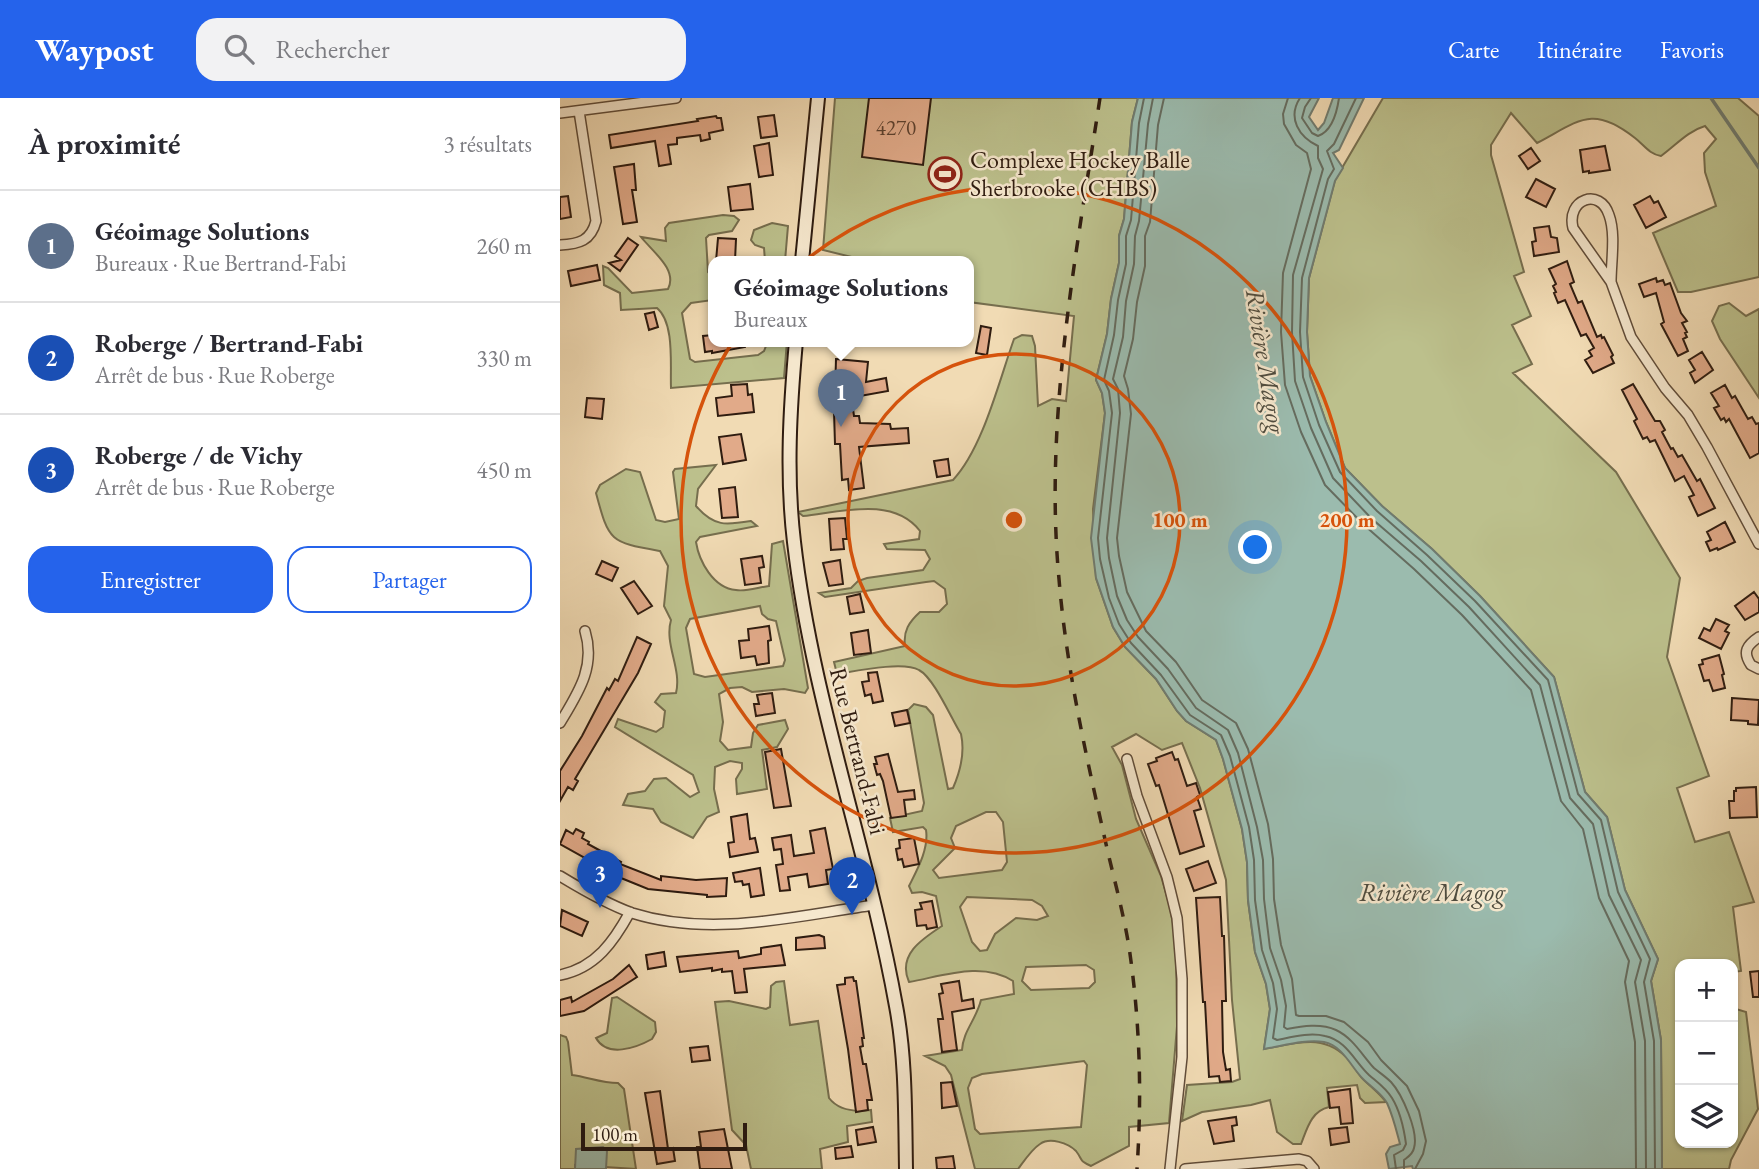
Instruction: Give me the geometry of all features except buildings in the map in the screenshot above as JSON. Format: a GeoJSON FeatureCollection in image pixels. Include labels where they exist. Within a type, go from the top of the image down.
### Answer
{"type":"FeatureCollection","features":[{"type":"Feature","properties":{"kind":"street"},"geometry":{"type":"LineString","coordinates":[[560,113],[669,98]]}},
{"type":"Feature","properties":{"kind":"street"},"geometry":{"type":"LineString","coordinates":[[802,256],[818,98]]}},
{"type":"Feature","properties":{"kind":"street"},"geometry":{"type":"LineString","coordinates":[[560,245],[584,241],[596,221],[579,110]]}},
{"type":"Feature","properties":{"kind":"street"},"geometry":{"type":"LineString","coordinates":[[1611,282],[1611,218],[1606,207],[1596,200],[1584,200],[1574,208],[1570,219],[1573,228],[1611,282],[1631,337],[1707,447],[1759,544]]}},
{"type":"Feature","properties":{"kind":"street","name":"Rue Bertrand-Fabi"},"geometry":{"type":"LineString","coordinates":[[796,347],[789,479],[798,573],[818,677],[874,905],[900,1030],[906,1169]]}},
{"type":"Feature","properties":{"kind":"street"},"geometry":{"type":"LineString","coordinates":[[560,723],[586,675],[590,653],[585,631]]}},
{"type":"Feature","properties":{"kind":"street"},"geometry":{"type":"LineString","coordinates":[[1759,637],[1747,646],[1745,653],[1751,665],[1759,669]]}},
{"type":"Feature","properties":{"kind":"street"},"geometry":{"type":"LineString","coordinates":[[1127,759],[1167,877],[1177,918],[1182,979],[1182,1035],[1170,1169]]}},
{"type":"Feature","properties":{"kind":"street"},"geometry":{"type":"LineString","coordinates":[[560,876],[630,912],[671,922],[725,925],[874,905]]}},
{"type":"Feature","properties":{"kind":"street"},"geometry":{"type":"LineString","coordinates":[[560,975],[581,968],[605,951],[615,940],[630,912]]}},
{"type":"Feature","properties":{"kind":"street"},"geometry":{"type":"LineString","coordinates":[[1185,1169],[1299,1159],[1307,1161],[1314,1169]]}},
{"type":"Feature","properties":{"kind":"green space"},"geometry":{"type":"Polygon","coordinates":[[[835,98],[1138,98],[1132,122],[1124,219],[1119,236],[1119,263],[1096,380],[1102,393],[1105,413],[1093,509],[1096,578],[1113,627],[1125,647],[1156,679],[1186,721],[1216,740],[1223,759],[1242,829],[1255,952],[1266,984],[1270,1009],[1264,1049],[1310,1042],[1331,1046],[1350,1061],[1361,1077],[1386,1102],[1365,1103],[1360,1098],[1357,1085],[1327,1088],[1329,1107],[1314,1117],[1301,1144],[1293,1144],[1277,1132],[1270,1100],[1202,1112],[1182,1121],[1187,1085],[1240,1079],[1232,1000],[1226,880],[1200,788],[1182,743],[1162,750],[1136,734],[1112,747],[1122,765],[1136,819],[1161,876],[1176,940],[1177,1026],[1169,1123],[1129,1127],[1129,1146],[1091,1166],[1068,1146],[1049,1141],[1037,1146],[1018,1169],[975,1169],[951,1075],[945,1066],[925,1056],[962,1050],[981,1000],[1014,994],[1013,981],[1001,975],[975,971],[909,982],[906,964],[909,956],[920,942],[942,926],[936,896],[922,892],[912,893],[909,886],[924,852],[926,830],[923,827],[893,832],[890,818],[922,811],[924,803],[908,710],[914,704],[926,707],[933,715],[948,789],[953,788],[960,769],[961,734],[936,690],[919,670],[902,666],[837,674],[834,662],[905,646],[906,631],[920,612],[939,612],[947,604],[945,589],[934,581],[825,597],[819,593],[851,588],[858,581],[867,578],[923,570],[930,559],[925,550],[887,549],[884,544],[919,539],[920,531],[909,520],[896,513],[866,509],[803,516],[798,512],[953,480],[964,466],[982,432],[1014,339],[1022,335],[1032,336],[1035,346],[1038,406],[1052,399],[1066,401],[1074,316],[974,303],[974,256],[848,256],[823,250],[835,98]],[[986,812],[956,826],[951,838],[955,848],[933,870],[939,878],[1002,870],[1007,862],[1003,822],[996,812],[986,812]],[[967,897],[960,907],[972,942],[980,951],[987,950],[995,934],[1016,918],[1037,920],[1048,916],[1042,906],[1032,900],[967,897]],[[1086,965],[1026,967],[1022,981],[1031,990],[1089,988],[1095,982],[1094,970],[1086,965]],[[1084,1061],[982,1074],[972,1078],[968,1088],[975,1129],[980,1134],[1081,1127],[1087,1065],[1084,1061]]]}},
{"type":"Feature","properties":{"kind":"green space"},"geometry":{"type":"Polygon","coordinates":[[[1383,98],[1738,98],[1759,116],[1759,277],[1691,292],[1678,292],[1653,233],[1716,206],[1705,172],[1704,153],[1716,139],[1705,126],[1688,135],[1661,156],[1620,128],[1596,119],[1575,123],[1537,143],[1511,113],[1491,145],[1491,155],[1524,272],[1514,276],[1531,316],[1512,325],[1532,364],[1513,373],[1616,472],[1680,578],[1667,657],[1709,776],[1677,788],[1695,842],[1729,832],[1754,902],[1733,907],[1741,971],[1738,971],[1738,959],[1675,959],[1675,1148],[1737,1148],[1729,1169],[1662,1169],[1661,1040],[1651,981],[1658,959],[1625,890],[1607,817],[1585,792],[1554,677],[1480,596],[1432,549],[1382,506],[1345,468],[1326,422],[1310,376],[1307,332],[1309,278],[1335,180],[1383,98]]]}},
{"type":"Feature","properties":{"kind":"green space"},"geometry":{"type":"Polygon","coordinates":[[[723,215],[734,216],[739,220],[732,231],[709,235],[706,238],[708,301],[691,303],[682,313],[690,359],[695,362],[758,355],[766,347],[787,347],[784,378],[671,388],[669,334],[663,315],[657,308],[621,310],[620,293],[604,285],[603,266],[632,293],[668,289],[670,275],[667,268],[641,237],[666,241],[665,228],[669,223],[723,215]]]}},
{"type":"Feature","properties":{"kind":"green space"},"geometry":{"type":"Polygon","coordinates":[[[772,223],[788,226],[785,256],[765,256],[764,248],[755,245],[751,240],[754,230],[772,223]]]}},
{"type":"Feature","properties":{"kind":"green space"},"geometry":{"type":"Polygon","coordinates":[[[1729,303],[1746,316],[1759,309],[1759,398],[1720,339],[1712,321],[1719,306],[1729,303]]]}},
{"type":"Feature","properties":{"kind":"green space"},"geometry":{"type":"Polygon","coordinates":[[[716,465],[698,489],[696,506],[709,518],[721,523],[751,521],[757,526],[700,537],[696,542],[708,572],[720,584],[740,590],[769,586],[772,544],[783,541],[808,688],[805,693],[784,689],[752,692],[742,687],[730,688],[719,694],[723,722],[720,741],[728,750],[751,747],[753,733],[758,725],[785,720],[788,729],[777,747],[762,750],[767,789],[737,794],[736,779],[742,769],[742,763],[730,761],[715,767],[714,789],[719,812],[707,817],[693,838],[661,822],[653,809],[623,805],[628,794],[645,791],[654,779],[666,778],[690,797],[699,792],[693,775],[615,727],[618,719],[656,732],[663,727],[665,711],[655,702],[661,694],[676,693],[677,675],[669,629],[671,620],[664,606],[668,566],[660,551],[621,542],[614,537],[604,521],[596,493],[600,485],[626,469],[640,472],[656,520],[665,522],[679,519],[673,472],[675,469],[716,465]],[[760,606],[690,619],[686,628],[694,674],[705,677],[783,666],[785,660],[776,621],[762,614],[760,606]]]}},
{"type":"Feature","properties":{"kind":"green space"},"geometry":{"type":"Polygon","coordinates":[[[784,981],[790,1025],[818,1021],[829,1098],[848,1110],[871,1110],[872,1122],[847,1126],[848,1142],[820,1149],[822,1169],[751,1169],[746,1145],[732,1130],[715,1002],[729,1001],[766,1009],[770,1007],[771,986],[784,981]]]}},
{"type":"Feature","properties":{"kind":"green space"},"geometry":{"type":"Polygon","coordinates":[[[617,997],[655,1022],[656,1032],[652,1039],[638,1045],[614,1049],[607,1048],[596,1038],[607,1033],[612,998],[617,997]]]}},
{"type":"Feature","properties":{"kind":"green space"},"geometry":{"type":"Polygon","coordinates":[[[1738,1010],[1746,1012],[1758,1109],[1738,1147],[1738,1010]]]}},
{"type":"Feature","properties":{"kind":"green space"},"geometry":{"type":"Polygon","coordinates":[[[560,1035],[566,1037],[568,1042],[572,1075],[618,1083],[624,1089],[636,1169],[575,1165],[575,1169],[560,1169],[560,1035]]]}},
{"type":"Feature","properties":{"kind":"water","name":"Rivière Magog"},"geometry":{"type":"Polygon","coordinates":[[[1138,98],[1319,98],[1309,117],[1318,130],[1324,123],[1333,98],[1364,98],[1339,150],[1333,153],[1343,168],[1335,181],[1309,278],[1307,332],[1310,376],[1345,468],[1382,506],[1432,549],[1480,596],[1554,677],[1585,792],[1607,817],[1625,890],[1658,959],[1651,981],[1661,1040],[1662,1169],[1413,1169],[1412,1166],[1389,1169],[1386,1154],[1390,1147],[1400,1144],[1387,1103],[1363,1079],[1342,1052],[1331,1044],[1317,1041],[1264,1049],[1270,1009],[1266,984],[1255,952],[1242,829],[1223,759],[1216,740],[1186,721],[1156,679],[1125,647],[1113,627],[1096,578],[1091,538],[1105,413],[1102,393],[1096,380],[1119,263],[1119,236],[1124,219],[1132,122],[1138,98]]]}},
{"type":"Feature","properties":{"kind":"water"},"geometry":{"type":"Polygon","coordinates":[[[603,1147],[607,1151],[606,1169],[575,1169],[576,1149],[603,1147]]]}},
{"type":"Feature","properties":{"kind":"waterway"},"geometry":{"type":"LineString","coordinates":[[1711,98],[1759,168]]}},
{"type":"Feature","properties":{"kind":"railway"},"geometry":{"type":"LineString","coordinates":[[1100,98],[1065,338],[1059,398],[1055,519],[1062,611],[1071,676],[1124,919],[1133,975],[1139,1058],[1137,1169]]}},
{"type":"Feature","properties":{"kind":"place","name":"Complexe Hockey Balle Sherbrooke (CHBS)"},"geometry":{"type":"Point","coordinates":[945,174]}},
{"type":"Feature","properties":{"kind":"place","name":"Géoimage Solutions"},"geometry":{"type":"Point","coordinates":[841,427]}},
{"type":"Feature","properties":{"kind":"place","name":"Roberge / de Vichy"},"geometry":{"type":"Point","coordinates":[600,908]}},
{"type":"Feature","properties":{"kind":"place","name":"Roberge / Bertrand-Fabi"},"geometry":{"type":"Point","coordinates":[852,915]}}]}
